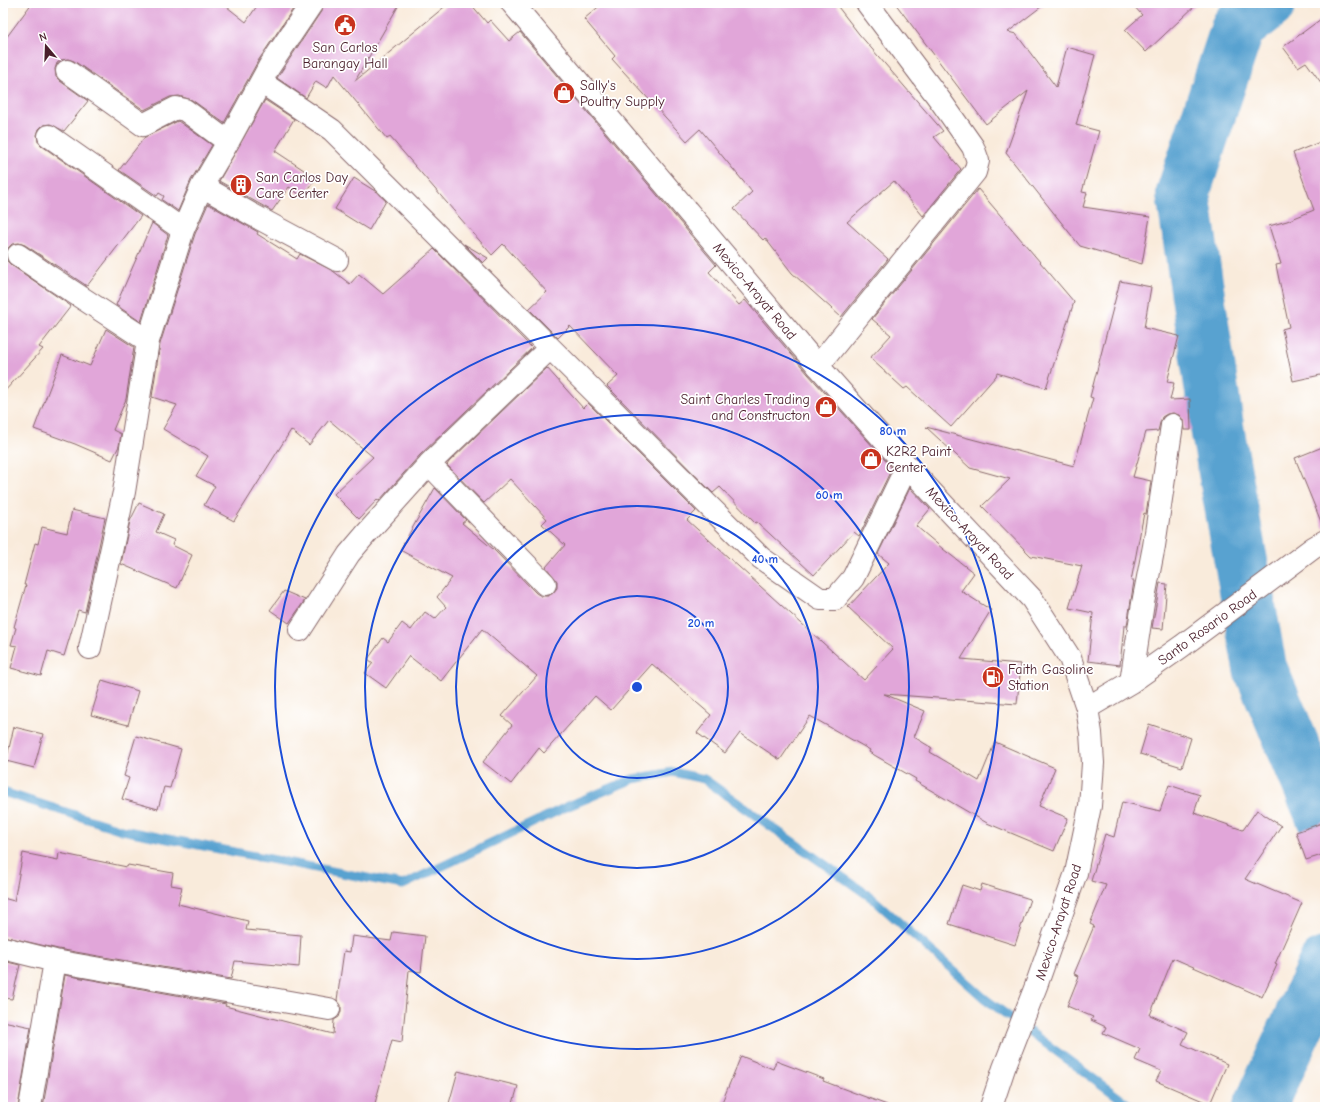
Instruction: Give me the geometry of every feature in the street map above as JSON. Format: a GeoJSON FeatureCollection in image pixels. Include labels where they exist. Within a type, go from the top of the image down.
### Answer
{"type":"FeatureCollection","features":[{"type":"Feature","properties":{"kind":"street"},"geometry":{"type":"LineString","coordinates":[[90,648],[124,492],[148,341],[183,230],[202,186],[261,82],[287,39],[312,3]]}},
{"type":"Feature","properties":{"kind":"street","name":"Mexico-Arayat Road"},"geometry":{"type":"LineString","coordinates":[[512,3],[818,366],[907,466],[1032,599],[1070,658],[1087,708],[1091,733],[1093,763],[1090,806],[1076,874],[991,1107]]}},
{"type":"Feature","properties":{"kind":"street"},"geometry":{"type":"LineString","coordinates":[[818,366],[975,172],[978,161],[973,147],[940,100],[867,3]]}},
{"type":"Feature","properties":{"kind":"street"},"geometry":{"type":"LineString","coordinates":[[67,71],[143,124],[176,108],[185,110],[228,142]]}},
{"type":"Feature","properties":{"kind":"street"},"geometry":{"type":"LineString","coordinates":[[261,82],[332,130],[761,558],[820,599],[835,599],[854,578],[907,466]]}},
{"type":"Feature","properties":{"kind":"street"},"geometry":{"type":"LineString","coordinates":[[49,136],[183,230]]}},
{"type":"Feature","properties":{"kind":"street"},"geometry":{"type":"LineString","coordinates":[[202,186],[250,214],[337,260]]}},
{"type":"Feature","properties":{"kind":"street"},"geometry":{"type":"LineString","coordinates":[[18,255],[148,341]]}},
{"type":"Feature","properties":{"kind":"street"},"geometry":{"type":"LineString","coordinates":[[300,630],[349,554],[429,464],[550,348]]}},
{"type":"Feature","properties":{"kind":"street"},"geometry":{"type":"LineString","coordinates":[[1131,682],[1172,425]]}},
{"type":"Feature","properties":{"kind":"street"},"geometry":{"type":"LineString","coordinates":[[429,464],[545,584]]}},
{"type":"Feature","properties":{"kind":"street","name":"Santo Rosario Road"},"geometry":{"type":"LineString","coordinates":[[1087,708],[1131,682],[1182,646],[1313,548],[1325,541]]}},
{"type":"Feature","properties":{"kind":"street"},"geometry":{"type":"LineString","coordinates":[[3,948],[55,961],[330,1009]]}},
{"type":"Feature","properties":{"kind":"street"},"geometry":{"type":"LineString","coordinates":[[30,1107],[55,961]]}},
{"type":"Feature","properties":{"kind":"building"},"geometry":{"type":"Polygon","coordinates":[[[32,3],[222,3],[246,22],[259,3],[297,3],[258,61],[224,123],[192,100],[179,96],[170,97],[144,110],[74,61],[68,59],[61,60],[57,63],[55,69],[56,77],[88,101],[64,131],[50,124],[43,125],[39,129],[37,135],[38,142],[141,216],[87,286],[25,245],[19,243],[12,244],[8,248],[6,254],[7,261],[11,265],[71,306],[39,347],[43,349],[3,393],[3,42],[32,3]]]}},
{"type":"Feature","properties":{"kind":"building"},"geometry":{"type":"Polygon","coordinates":[[[324,3],[400,3],[355,81],[449,3],[470,3],[487,23],[490,20],[509,41],[520,32],[716,265],[709,272],[739,305],[745,300],[808,374],[892,468],[859,536],[854,532],[814,575],[757,522],[755,523],[720,487],[713,493],[607,386],[618,376],[570,326],[558,338],[529,309],[547,292],[503,244],[492,255],[390,137],[387,139],[334,75],[327,88],[316,81],[306,98],[277,78],[322,10],[324,3]]]}},
{"type":"Feature","properties":{"kind":"building"},"geometry":{"type":"Polygon","coordinates":[[[603,3],[835,3],[859,34],[943,131],[934,137],[961,169],[923,216],[894,181],[847,222],[888,259],[841,317],[792,273],[765,238],[763,240],[734,209],[752,192],[700,129],[687,141],[612,59],[615,56],[584,19],[603,3]]]}},
{"type":"Feature","properties":{"kind":"building"},"geometry":{"type":"Polygon","coordinates":[[[895,3],[1046,3],[1008,32],[1016,34],[1056,87],[1067,47],[1095,55],[1076,125],[1099,131],[1082,192],[1087,193],[1083,207],[1150,217],[1142,264],[1080,246],[1006,153],[1028,91],[986,124],[895,3]]]}},
{"type":"Feature","properties":{"kind":"building"},"geometry":{"type":"Polygon","coordinates":[[[1131,3],[1198,3],[1146,52],[1125,30],[1142,15],[1131,3]]]}},
{"type":"Feature","properties":{"kind":"building"},"geometry":{"type":"Polygon","coordinates":[[[1325,16],[1325,88],[1306,62],[1298,67],[1283,47],[1325,16]]]}},
{"type":"Feature","properties":{"kind":"building"},"geometry":{"type":"Polygon","coordinates":[[[265,100],[294,119],[275,151],[316,178],[303,197],[289,187],[272,211],[219,181],[265,100]]]}},
{"type":"Feature","properties":{"kind":"building"},"geometry":{"type":"Polygon","coordinates":[[[178,121],[212,145],[191,180],[178,211],[162,200],[164,196],[159,193],[157,196],[119,170],[145,137],[178,121]]]}},
{"type":"Feature","properties":{"kind":"building"},"geometry":{"type":"Polygon","coordinates":[[[1325,140],[1325,374],[1293,381],[1282,329],[1289,327],[1276,265],[1281,264],[1269,226],[1287,221],[1314,210],[1293,153],[1325,140]]]}},
{"type":"Feature","properties":{"kind":"building"},"geometry":{"type":"Polygon","coordinates":[[[354,178],[375,191],[386,201],[369,230],[335,209],[354,178]]]}},
{"type":"Feature","properties":{"kind":"building"},"geometry":{"type":"Polygon","coordinates":[[[978,189],[1074,302],[1046,388],[997,373],[951,427],[907,387],[904,389],[870,358],[891,335],[872,319],[978,189]]]}},
{"type":"Feature","properties":{"kind":"building"},"geometry":{"type":"Polygon","coordinates":[[[208,204],[258,232],[257,234],[297,259],[300,254],[333,271],[350,284],[359,274],[383,294],[434,249],[532,348],[420,455],[379,501],[378,499],[359,519],[334,494],[373,457],[329,420],[309,445],[291,430],[234,521],[204,505],[215,486],[196,476],[208,456],[163,429],[177,405],[152,397],[160,344],[195,234],[208,204]]]}},
{"type":"Feature","properties":{"kind":"building"},"geometry":{"type":"Polygon","coordinates":[[[152,223],[168,235],[141,322],[116,305],[152,223]]]}},
{"type":"Feature","properties":{"kind":"building"},"geometry":{"type":"Polygon","coordinates":[[[464,244],[488,258],[483,263],[464,244]]]}},
{"type":"Feature","properties":{"kind":"building"},"geometry":{"type":"Polygon","coordinates":[[[1120,281],[1151,287],[1144,328],[1179,336],[1167,382],[1174,383],[1170,400],[1190,399],[1191,430],[1184,430],[1183,420],[1179,415],[1173,413],[1162,417],[1158,431],[1146,432],[1133,477],[1151,481],[1146,514],[1144,513],[1131,581],[1134,581],[1127,626],[1124,626],[1120,665],[1088,661],[1093,613],[1069,608],[1082,566],[1031,556],[982,506],[1010,479],[970,468],[926,427],[1074,466],[1093,398],[1090,397],[1120,281]]]}},
{"type":"Feature","properties":{"kind":"building"},"geometry":{"type":"Polygon","coordinates":[[[106,329],[134,347],[126,399],[113,430],[121,434],[119,446],[112,460],[75,444],[34,429],[62,355],[90,366],[106,329]]]}},
{"type":"Feature","properties":{"kind":"building"},"geometry":{"type":"Polygon","coordinates":[[[547,368],[583,408],[588,403],[696,511],[687,520],[864,680],[893,649],[848,607],[889,563],[878,554],[910,488],[930,509],[916,526],[974,573],[961,591],[991,610],[961,659],[1021,664],[1017,704],[884,694],[925,711],[914,737],[932,748],[930,752],[979,781],[995,742],[1055,768],[1039,806],[1068,818],[1054,851],[987,823],[915,781],[916,779],[869,752],[870,750],[810,716],[780,760],[740,733],[725,753],[697,733],[711,715],[652,664],[611,710],[595,696],[544,753],[539,748],[511,784],[483,762],[512,725],[502,716],[537,676],[482,629],[441,681],[409,656],[386,688],[365,673],[373,663],[368,659],[383,638],[388,642],[402,623],[411,630],[425,612],[435,619],[446,607],[437,597],[452,578],[400,550],[435,488],[466,520],[462,523],[493,549],[536,593],[541,596],[548,596],[557,588],[557,581],[546,567],[565,545],[542,524],[547,519],[510,479],[484,503],[447,465],[547,368]]]}},
{"type":"Feature","properties":{"kind":"building"},"geometry":{"type":"Polygon","coordinates":[[[1325,446],[1325,528],[1324,529],[1295,458],[1325,446]]]}},
{"type":"Feature","properties":{"kind":"building"},"geometry":{"type":"Polygon","coordinates":[[[139,503],[164,514],[156,532],[174,540],[172,545],[192,555],[177,588],[121,564],[130,521],[139,503]]]}},
{"type":"Feature","properties":{"kind":"building"},"geometry":{"type":"Polygon","coordinates":[[[72,510],[105,518],[85,612],[78,610],[64,656],[48,651],[41,676],[11,668],[17,646],[11,645],[16,628],[14,627],[26,585],[24,585],[35,543],[38,544],[42,527],[67,533],[72,510]]]}},
{"type":"Feature","properties":{"kind":"building"},"geometry":{"type":"Polygon","coordinates":[[[1160,583],[1167,584],[1163,629],[1152,628],[1160,583]]]}},
{"type":"Feature","properties":{"kind":"building"},"geometry":{"type":"Polygon","coordinates":[[[284,591],[305,600],[289,623],[270,610],[284,591]]]}},
{"type":"Feature","properties":{"kind":"building"},"geometry":{"type":"Polygon","coordinates":[[[102,680],[138,691],[128,725],[91,715],[102,680]]]}},
{"type":"Feature","properties":{"kind":"building"},"geometry":{"type":"Polygon","coordinates":[[[1149,724],[1191,738],[1182,767],[1140,754],[1149,724]]]}},
{"type":"Feature","properties":{"kind":"building"},"geometry":{"type":"Polygon","coordinates":[[[14,727],[43,734],[34,768],[6,761],[14,727]]]}},
{"type":"Feature","properties":{"kind":"building"},"geometry":{"type":"Polygon","coordinates":[[[136,736],[181,749],[170,788],[164,787],[158,809],[122,799],[129,778],[124,776],[136,736]]]}},
{"type":"Feature","properties":{"kind":"building"},"geometry":{"type":"Polygon","coordinates":[[[1169,785],[1200,795],[1194,813],[1243,830],[1257,810],[1281,826],[1245,879],[1302,903],[1275,964],[1277,965],[1262,997],[1173,958],[1150,1015],[1188,1032],[1182,1044],[1227,1064],[1210,1104],[1156,1081],[1161,1071],[1135,1060],[1140,1049],[1103,1033],[1106,1027],[1091,1020],[1093,1017],[1067,1006],[1079,976],[1074,974],[1094,926],[1090,924],[1106,885],[1091,881],[1105,834],[1114,837],[1122,802],[1160,811],[1169,785]]]}},
{"type":"Feature","properties":{"kind":"building"},"geometry":{"type":"Polygon","coordinates":[[[1325,822],[1325,854],[1306,860],[1296,832],[1325,822]]]}},
{"type":"Feature","properties":{"kind":"building"},"geometry":{"type":"Polygon","coordinates":[[[23,853],[58,860],[59,853],[127,867],[128,865],[173,873],[171,885],[182,887],[178,904],[248,921],[246,930],[301,935],[299,967],[235,961],[231,979],[58,949],[3,936],[3,898],[14,901],[23,853]]]}},
{"type":"Feature","properties":{"kind":"building"},"geometry":{"type":"Polygon","coordinates":[[[982,884],[1030,899],[1015,945],[949,924],[962,885],[980,891],[982,884]]]}},
{"type":"Feature","properties":{"kind":"building"},"geometry":{"type":"Polygon","coordinates":[[[393,932],[425,936],[421,972],[409,970],[402,1042],[392,1040],[374,1107],[43,1107],[65,975],[226,1004],[225,1006],[333,1034],[334,1020],[339,1017],[341,1011],[341,1005],[337,1000],[344,951],[350,952],[352,936],[391,941],[393,932]]]}},
{"type":"Feature","properties":{"kind":"building"},"geometry":{"type":"Polygon","coordinates":[[[3,961],[20,965],[12,999],[3,998],[3,961]]]}},
{"type":"Feature","properties":{"kind":"building"},"geometry":{"type":"Polygon","coordinates":[[[3,1021],[31,1027],[18,1107],[3,1107],[3,1021]]]}},
{"type":"Feature","properties":{"kind":"building"},"geometry":{"type":"Polygon","coordinates":[[[741,1056],[773,1069],[776,1061],[824,1079],[823,1081],[887,1105],[886,1107],[720,1107],[741,1056]]]}},
{"type":"Feature","properties":{"kind":"building"},"geometry":{"type":"Polygon","coordinates":[[[458,1071],[518,1086],[512,1107],[448,1107],[458,1071]]]}},
{"type":"Feature","properties":{"kind":"waterway"},"geometry":{"type":"LineString","coordinates":[[1269,3],[1238,27],[1183,193],[1218,433],[1260,668],[1325,822]]}},
{"type":"Feature","properties":{"kind":"waterway"},"geometry":{"type":"LineString","coordinates":[[3,792],[122,830],[403,885],[566,807],[633,779],[673,772],[704,779],[872,898],[984,998],[1132,1107]]}},
{"type":"Feature","properties":{"kind":"waterway"},"geometry":{"type":"LineString","coordinates":[[1260,1107],[1325,964]]}},
{"type":"Feature","properties":{"kind":"place","name":"San Carlos Barangay Hall"},"geometry":{"type":"Point","coordinates":[345,25]}},
{"type":"Feature","properties":{"kind":"place","name":"Sally's Poultry Supply"},"geometry":{"type":"Point","coordinates":[564,93]}},
{"type":"Feature","properties":{"kind":"place","name":"San Carlos Day Care Center"},"geometry":{"type":"Point","coordinates":[241,185]}},
{"type":"Feature","properties":{"kind":"place","name":"Saint Charles Trading and Constructon"},"geometry":{"type":"Point","coordinates":[826,407]}},
{"type":"Feature","properties":{"kind":"place","name":"K2R2 Paint Center"},"geometry":{"type":"Point","coordinates":[871,459]}},
{"type":"Feature","properties":{"kind":"place","name":"Faith Gasoline Station"},"geometry":{"type":"Point","coordinates":[993,677]}}]}
